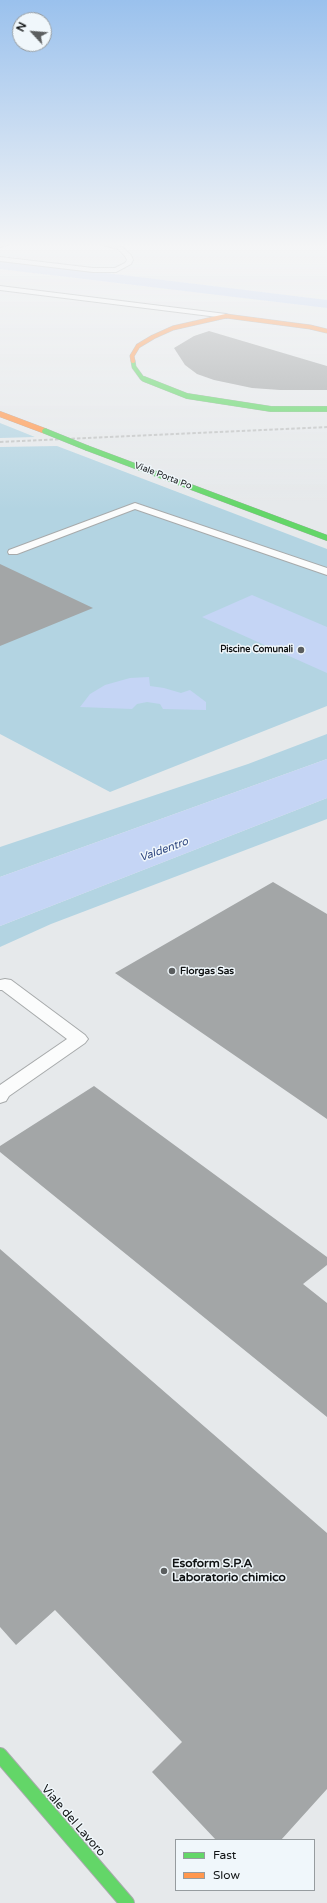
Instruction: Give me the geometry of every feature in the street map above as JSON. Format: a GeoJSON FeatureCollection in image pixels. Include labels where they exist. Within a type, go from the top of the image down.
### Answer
{"type":"FeatureCollection","features":[{"type":"Feature","properties":{"kind":"street"},"geometry":{"type":"LineString","coordinates":[[162,333],[138,346],[132,356],[134,367],[142,378],[158,386],[187,396],[224,404],[271,409],[327,409]]}},
{"type":"Feature","properties":{"kind":"street","name":"Viale Porta Po"},"geometry":{"type":"LineString","coordinates":[[0,414],[327,538]]}},
{"type":"Feature","properties":{"kind":"street","name":"Viale del Lavoro"},"geometry":{"type":"LineString","coordinates":[[0,1755],[127,1903]]}},
{"type":"Feature","properties":{"kind":"lane"},"geometry":{"type":"LineString","coordinates":[[13,552],[135,506],[327,572]]}},
{"type":"Feature","properties":{"kind":"lane"},"geometry":{"type":"LineString","coordinates":[[0,985],[5,984],[79,1039],[3,1092],[0,1097]]}},
{"type":"Feature","properties":{"kind":"shaded area"},"geometry":{"type":"Polygon","coordinates":[[[0,423],[35,437],[0,438],[0,423]]]}},
{"type":"Feature","properties":{"kind":"shaded area"},"geometry":{"type":"Polygon","coordinates":[[[57,446],[327,549],[327,706],[110,792],[0,734],[0,447],[57,446]]]}},
{"type":"Feature","properties":{"kind":"shaded area"},"geometry":{"type":"Polygon","coordinates":[[[327,734],[327,759],[0,877],[0,847],[248,764],[327,734]]]}},
{"type":"Feature","properties":{"kind":"shaded area"},"geometry":{"type":"Polygon","coordinates":[[[327,798],[327,819],[51,924],[0,947],[0,926],[327,798]]]}},
{"type":"Feature","properties":{"kind":"water","name":"Piscine Comunali"},"geometry":{"type":"Polygon","coordinates":[[[252,595],[327,627],[327,673],[202,617],[252,595]]]}},
{"type":"Feature","properties":{"kind":"water"},"geometry":{"type":"Polygon","coordinates":[[[149,677],[150,686],[181,693],[190,690],[206,702],[206,710],[163,709],[160,704],[147,702],[137,704],[132,709],[80,707],[90,694],[105,685],[130,678],[149,677]]]}},
{"type":"Feature","properties":{"kind":"water","name":"Valdentro"},"geometry":{"type":"Polygon","coordinates":[[[327,759],[327,798],[0,926],[0,877],[327,759]]]}},
{"type":"Feature","properties":{"kind":"building"},"geometry":{"type":"Polygon","coordinates":[[[204,333],[215,333],[327,366],[327,390],[280,390],[252,388],[214,380],[197,374],[185,365],[174,348],[194,336],[204,333]]]}},
{"type":"Feature","properties":{"kind":"building"},"geometry":{"type":"Polygon","coordinates":[[[0,564],[93,608],[0,646],[0,564]]]}},
{"type":"Feature","properties":{"kind":"building"},"geometry":{"type":"Polygon","coordinates":[[[273,882],[327,914],[327,1119],[115,973],[273,882]]]}},
{"type":"Feature","properties":{"kind":"building"},"geometry":{"type":"Polygon","coordinates":[[[94,1086],[327,1257],[327,1265],[303,1284],[327,1303],[327,1417],[0,1152],[0,1146],[94,1086]]]}},
{"type":"Feature","properties":{"kind":"building","name":"Esoform S.P.A Laboratorio chimico"},"geometry":{"type":"Polygon","coordinates":[[[0,1249],[327,1533],[327,1789],[282,1839],[215,1839],[152,1772],[182,1742],[55,1610],[16,1645],[0,1627],[0,1249]]]}},
{"type":"Feature","properties":{"kind":"railway"},"geometry":{"type":"LineString","coordinates":[[0,442],[327,427]]}},
{"type":"Feature","properties":{"kind":"traffic: fast"},"geometry":{"type":"LineString","coordinates":[[133,361],[134,367],[142,378],[187,396],[271,409],[327,409]]}},
{"type":"Feature","properties":{"kind":"traffic: fast"},"geometry":{"type":"LineString","coordinates":[[45,431],[87,448]]}},
{"type":"Feature","properties":{"kind":"traffic: fast"},"geometry":{"type":"LineString","coordinates":[[87,448],[327,538]]}},
{"type":"Feature","properties":{"kind":"traffic: fast"},"geometry":{"type":"LineString","coordinates":[[0,1755],[127,1903]]}},
{"type":"Feature","properties":{"kind":"traffic: slow"},"geometry":{"type":"LineString","coordinates":[[133,361],[132,356],[138,346],[162,333]]}},
{"type":"Feature","properties":{"kind":"traffic: slow"},"geometry":{"type":"LineString","coordinates":[[0,414],[45,431]]}},
{"type":"Feature","properties":{"kind":"place","name":"Piscine Comunali"},"geometry":{"type":"Point","coordinates":[301,650]}},
{"type":"Feature","properties":{"kind":"place","name":"Florgas Sas"},"geometry":{"type":"Point","coordinates":[172,971]}},
{"type":"Feature","properties":{"kind":"place","name":"Esoform S.P.A Laboratorio chimico"},"geometry":{"type":"Point","coordinates":[164,1571]}}]}
